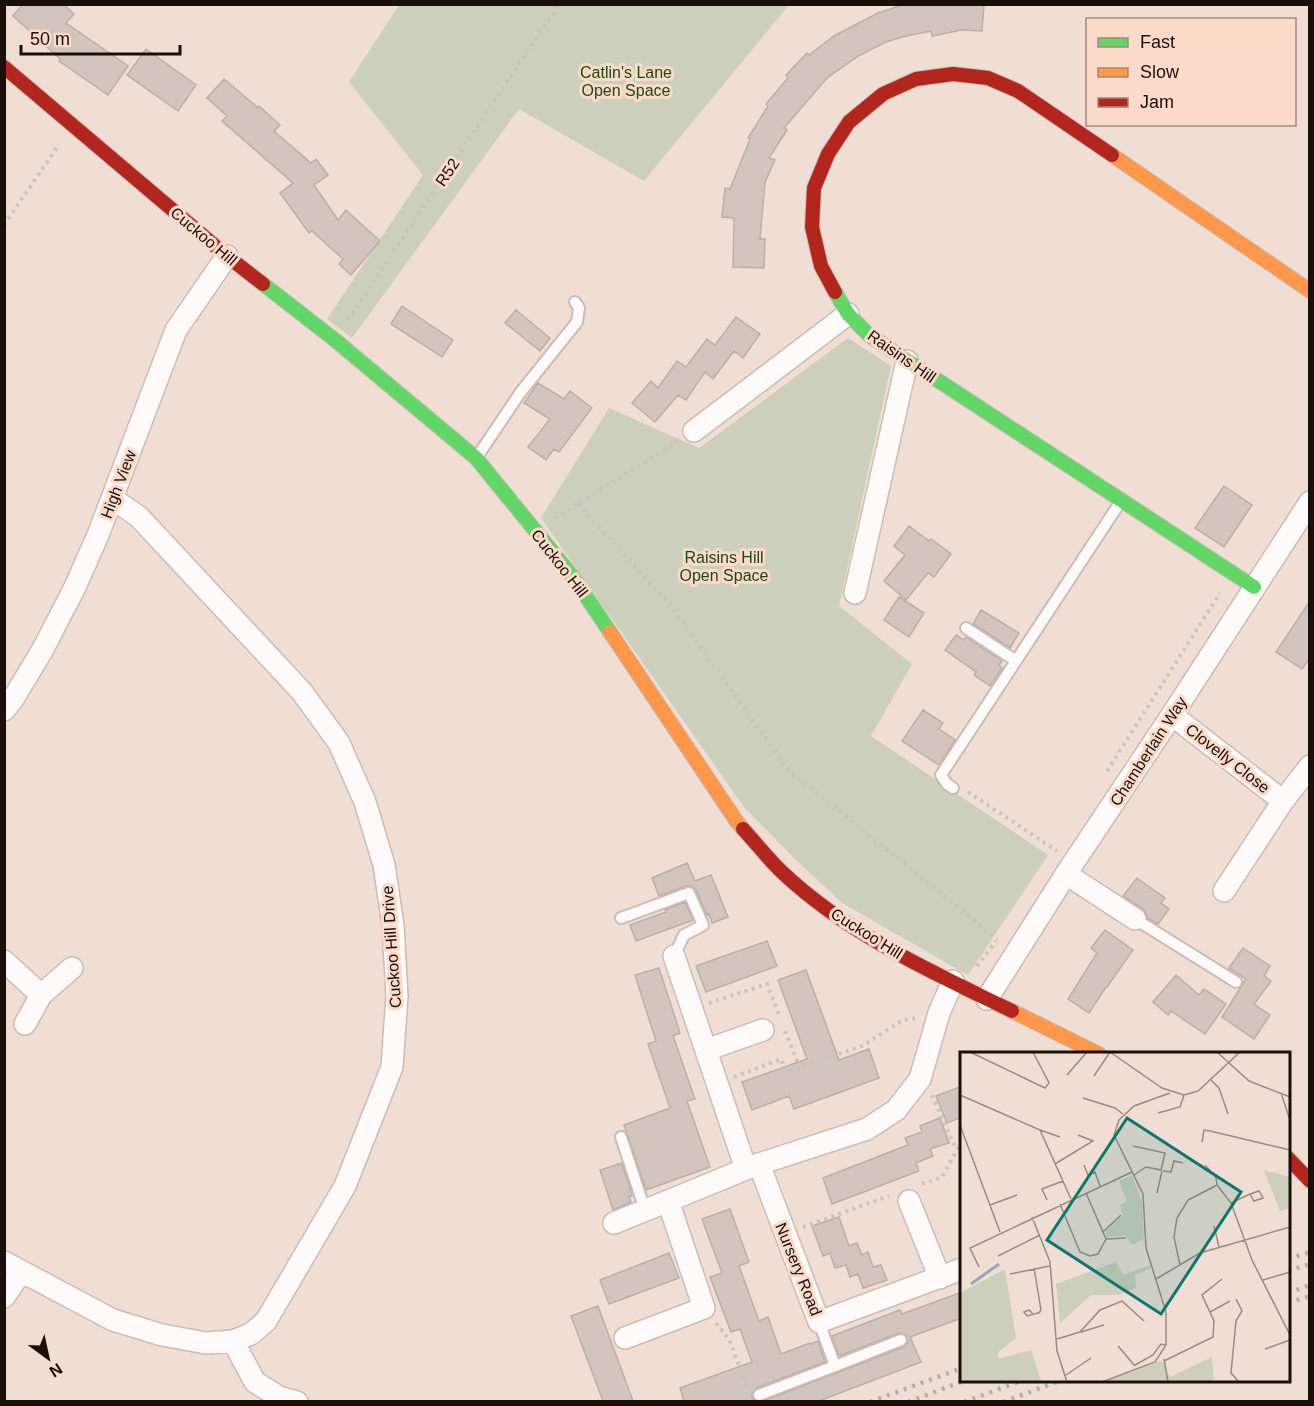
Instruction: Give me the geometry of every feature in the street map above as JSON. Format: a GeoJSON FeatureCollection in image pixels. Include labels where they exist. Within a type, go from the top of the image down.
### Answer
{"type":"FeatureCollection","features":[{"type":"Feature","properties":{"kind":"main road","name":"Cuckoo Hill"},"geometry":{"type":"LineString","coordinates":[[4,67],[227,256],[334,340],[476,458],[573,577],[737,822],[783,873],[832,913],[886,948],[1097,1052]]}},
{"type":"Feature","properties":{"kind":"main road","name":"Raisins Hill"},"geometry":{"type":"LineString","coordinates":[[1254,587],[870,336],[848,314],[821,266],[812,228],[814,188],[828,154],[849,122],[883,94],[916,79],[953,74],[988,78],[1018,91],[1310,291]]}},
{"type":"Feature","properties":{"kind":"main road"},"geometry":{"type":"LineString","coordinates":[[1293,1162],[1310,1181]]}},
{"type":"Feature","properties":{"kind":"street","name":"High View"},"geometry":{"type":"LineString","coordinates":[[4,710],[43,649],[75,587],[112,500],[176,330],[227,256]]}},
{"type":"Feature","properties":{"kind":"street"},"geometry":{"type":"LineString","coordinates":[[694,431],[848,314]]}},
{"type":"Feature","properties":{"kind":"street"},"geometry":{"type":"LineString","coordinates":[[855,593],[907,361]]}},
{"type":"Feature","properties":{"kind":"street","name":"Cuckoo Hill Drive"},"geometry":{"type":"LineString","coordinates":[[13,1267],[113,1320],[162,1335],[206,1343],[233,1341],[251,1334],[266,1321],[345,1186],[392,1067],[397,996],[393,926],[386,875],[365,802],[339,743],[302,692],[139,517],[112,500]]}},
{"type":"Feature","properties":{"kind":"street","name":"Chamberlain Way"},"geometry":{"type":"LineString","coordinates":[[987,999],[1310,502]]}},
{"type":"Feature","properties":{"kind":"street","name":"Clovelly Close"},"geometry":{"type":"LineString","coordinates":[[1172,715],[1283,801]]}},
{"type":"Feature","properties":{"kind":"street","name":"Clovelly Close"},"geometry":{"type":"LineString","coordinates":[[1224,891],[1283,801],[1310,766]]}},
{"type":"Feature","properties":{"kind":"street"},"geometry":{"type":"LineString","coordinates":[[1070,868],[1135,920]]}},
{"type":"Feature","properties":{"kind":"street","name":"Nursery Road"},"geometry":{"type":"LineString","coordinates":[[674,956],[717,1084],[752,1167],[786,1234],[819,1322],[960,1270]]}},
{"type":"Feature","properties":{"kind":"street"},"geometry":{"type":"LineString","coordinates":[[4,961],[41,995]]}},
{"type":"Feature","properties":{"kind":"street"},"geometry":{"type":"LineString","coordinates":[[25,1024],[41,995],[72,968]]}},
{"type":"Feature","properties":{"kind":"street"},"geometry":{"type":"LineString","coordinates":[[614,1223],[752,1167],[867,1129],[896,1110],[919,1080],[939,1014],[957,983]]}},
{"type":"Feature","properties":{"kind":"street"},"geometry":{"type":"LineString","coordinates":[[706,1050],[763,1030]]}},
{"type":"Feature","properties":{"kind":"street"},"geometry":{"type":"LineString","coordinates":[[907,1194],[940,1278]]}},
{"type":"Feature","properties":{"kind":"street"},"geometry":{"type":"LineString","coordinates":[[625,1338],[704,1308],[668,1201]]}},
{"type":"Feature","properties":{"kind":"street"},"geometry":{"type":"LineString","coordinates":[[4,1297],[13,1267]]}},
{"type":"Feature","properties":{"kind":"street"},"geometry":{"type":"LineString","coordinates":[[233,1341],[255,1382],[279,1397],[297,1401]]}},
{"type":"Feature","properties":{"kind":"lane"},"geometry":{"type":"LineString","coordinates":[[476,458],[520,393],[577,322],[579,308],[575,302]]}},
{"type":"Feature","properties":{"kind":"lane"},"geometry":{"type":"LineString","coordinates":[[953,788],[941,775],[1121,500]]}},
{"type":"Feature","properties":{"kind":"lane"},"geometry":{"type":"LineString","coordinates":[[966,628],[1016,661]]}},
{"type":"Feature","properties":{"kind":"lane"},"geometry":{"type":"LineString","coordinates":[[621,918],[689,893],[703,925],[684,935],[674,956]]}},
{"type":"Feature","properties":{"kind":"lane"},"geometry":{"type":"LineString","coordinates":[[1135,920],[1236,982]]}},
{"type":"Feature","properties":{"kind":"lane"},"geometry":{"type":"LineString","coordinates":[[621,1137],[645,1210]]}},
{"type":"Feature","properties":{"kind":"lane"},"geometry":{"type":"LineString","coordinates":[[819,1322],[836,1366]]}},
{"type":"Feature","properties":{"kind":"lane"},"geometry":{"type":"LineString","coordinates":[[759,1395],[901,1340]]}},
{"type":"Feature","properties":{"kind":"path","name":"R52"},"geometry":{"type":"LineString","coordinates":[[334,340],[559,4]]}},
{"type":"Feature","properties":{"kind":"path"},"geometry":{"type":"LineString","coordinates":[[4,225],[72,125]]}},
{"type":"Feature","properties":{"kind":"path"},"geometry":{"type":"LineString","coordinates":[[527,522],[542,526],[694,431]]}},
{"type":"Feature","properties":{"kind":"path"},"geometry":{"type":"LineString","coordinates":[[578,504],[671,606],[789,771],[997,940],[957,983]]}},
{"type":"Feature","properties":{"kind":"path"},"geometry":{"type":"LineString","coordinates":[[1107,771],[1233,573]]}},
{"type":"Feature","properties":{"kind":"path"},"geometry":{"type":"LineString","coordinates":[[953,788],[966,791],[1070,868]]}},
{"type":"Feature","properties":{"kind":"path"},"geometry":{"type":"LineString","coordinates":[[717,1084],[782,1059],[786,1072],[862,1046],[903,1020],[939,1014]]}},
{"type":"Feature","properties":{"kind":"path"},"geometry":{"type":"LineString","coordinates":[[919,1080],[932,1094],[956,1149]]}},
{"type":"Feature","properties":{"kind":"path"},"geometry":{"type":"LineString","coordinates":[[786,1234],[907,1194],[942,1177],[960,1144]]}},
{"type":"Feature","properties":{"kind":"path"},"geometry":{"type":"LineString","coordinates":[[704,1308],[729,1339],[750,1395],[759,1395]]}},
{"type":"Feature","properties":{"kind":"green space","name":"Catlin's Lane Open Space"},"geometry":{"type":"Polygon","coordinates":[[[399,5],[789,5],[644,181],[519,109],[352,338],[327,319],[423,175],[349,82],[399,5]]]}},
{"type":"Feature","properties":{"kind":"green space","name":"Raisins Hill Open Space"},"geometry":{"type":"Polygon","coordinates":[[[848,338],[891,366],[839,606],[912,664],[871,736],[1048,855],[968,975],[842,903],[744,807],[541,518],[609,408],[699,448],[848,338]]]}},
{"type":"Feature","properties":{"kind":"building"},"geometry":{"type":"Polygon","coordinates":[[[23,4],[63,4],[74,14],[66,23],[128,66],[108,95],[59,61],[60,59],[13,16],[23,4]]]}},
{"type":"Feature","properties":{"kind":"building"},"geometry":{"type":"Polygon","coordinates":[[[906,4],[984,4],[982,31],[961,30],[932,36],[931,31],[902,37],[860,55],[827,78],[784,128],[787,130],[769,158],[775,160],[765,182],[760,239],[765,239],[764,268],[733,267],[734,218],[722,217],[725,188],[730,189],[750,139],[748,138],[768,106],[766,104],[788,78],[786,75],[807,53],[809,55],[834,36],[878,13],[906,4]]]}},
{"type":"Feature","properties":{"kind":"building"},"geometry":{"type":"Polygon","coordinates":[[[146,49],[196,85],[178,111],[127,75],[146,49]]]}},
{"type":"Feature","properties":{"kind":"building"},"geometry":{"type":"Polygon","coordinates":[[[224,79],[280,125],[274,131],[311,163],[316,159],[328,175],[314,185],[338,220],[346,210],[380,241],[351,275],[339,264],[343,259],[312,231],[309,233],[280,193],[293,183],[222,121],[227,116],[207,98],[224,79]]]}},
{"type":"Feature","properties":{"kind":"building"},"geometry":{"type":"Polygon","coordinates":[[[402,306],[453,340],[442,357],[391,324],[402,306]]]}},
{"type":"Feature","properties":{"kind":"building"},"geometry":{"type":"Polygon","coordinates":[[[516,310],[550,338],[540,351],[505,323],[516,310]]]}},
{"type":"Feature","properties":{"kind":"building"},"geometry":{"type":"Polygon","coordinates":[[[736,317],[760,334],[743,358],[734,351],[713,379],[705,372],[686,400],[678,395],[655,422],[632,403],[651,381],[658,388],[677,361],[686,367],[707,339],[715,345],[736,317]]]}},
{"type":"Feature","properties":{"kind":"building"},"geometry":{"type":"Polygon","coordinates":[[[538,383],[564,399],[570,391],[592,408],[559,452],[554,449],[546,460],[528,447],[550,419],[524,403],[538,383]]]}},
{"type":"Feature","properties":{"kind":"building"},"geometry":{"type":"Polygon","coordinates":[[[1224,486],[1252,505],[1224,547],[1195,528],[1224,486]]]}},
{"type":"Feature","properties":{"kind":"building"},"geometry":{"type":"Polygon","coordinates":[[[909,526],[951,554],[934,577],[928,573],[906,600],[884,581],[905,555],[894,546],[909,526]]]}},
{"type":"Feature","properties":{"kind":"building"},"geometry":{"type":"Polygon","coordinates":[[[899,597],[924,613],[909,637],[884,620],[899,597]]]}},
{"type":"Feature","properties":{"kind":"building"},"geometry":{"type":"Polygon","coordinates":[[[1310,601],[1310,658],[1302,669],[1276,652],[1310,601]]]}},
{"type":"Feature","properties":{"kind":"building"},"geometry":{"type":"Polygon","coordinates":[[[981,610],[1019,633],[1010,648],[973,624],[981,610]]]}},
{"type":"Feature","properties":{"kind":"building"},"geometry":{"type":"Polygon","coordinates":[[[956,635],[964,640],[966,637],[1002,661],[999,665],[1002,668],[990,686],[974,675],[976,672],[945,650],[956,635]]]}},
{"type":"Feature","properties":{"kind":"building"},"geometry":{"type":"Polygon","coordinates":[[[923,710],[943,723],[939,729],[955,740],[939,765],[902,741],[923,710]]]}},
{"type":"Feature","properties":{"kind":"building"},"geometry":{"type":"Polygon","coordinates":[[[687,863],[695,881],[711,875],[728,917],[712,923],[696,890],[691,886],[659,896],[652,878],[687,863]]]}},
{"type":"Feature","properties":{"kind":"building"},"geometry":{"type":"Polygon","coordinates":[[[1137,878],[1165,898],[1161,903],[1169,909],[1158,924],[1147,918],[1142,908],[1123,896],[1137,878]]]}},
{"type":"Feature","properties":{"kind":"building"},"geometry":{"type":"Polygon","coordinates":[[[685,902],[693,920],[636,941],[630,925],[666,912],[665,910],[685,902]]]}},
{"type":"Feature","properties":{"kind":"building"},"geometry":{"type":"Polygon","coordinates":[[[1105,930],[1133,950],[1089,1013],[1068,999],[1097,953],[1091,948],[1105,930]]]}},
{"type":"Feature","properties":{"kind":"building"},"geometry":{"type":"Polygon","coordinates":[[[767,941],[777,966],[706,992],[696,966],[767,941]]]}},
{"type":"Feature","properties":{"kind":"building"},"geometry":{"type":"Polygon","coordinates":[[[1243,948],[1270,966],[1264,976],[1271,981],[1254,1004],[1270,1015],[1254,1039],[1222,1017],[1246,979],[1229,968],[1243,948]]]}},
{"type":"Feature","properties":{"kind":"building"},"geometry":{"type":"Polygon","coordinates":[[[659,968],[680,1033],[673,1036],[695,1099],[687,1101],[710,1167],[646,1190],[624,1125],[670,1108],[648,1044],[656,1041],[635,975],[659,968]]]}},
{"type":"Feature","properties":{"kind":"building"},"geometry":{"type":"Polygon","coordinates":[[[806,970],[839,1060],[869,1049],[879,1078],[794,1109],[789,1096],[752,1110],[742,1082],[807,1059],[778,980],[806,970]]]}},
{"type":"Feature","properties":{"kind":"building"},"geometry":{"type":"Polygon","coordinates":[[[1176,975],[1199,995],[1204,989],[1226,1004],[1205,1034],[1171,1011],[1168,1015],[1153,1002],[1176,975]]]}},
{"type":"Feature","properties":{"kind":"building"},"geometry":{"type":"Polygon","coordinates":[[[960,1087],[960,1118],[947,1123],[936,1096],[960,1087]]]}},
{"type":"Feature","properties":{"kind":"building"},"geometry":{"type":"Polygon","coordinates":[[[940,1118],[949,1143],[930,1149],[933,1156],[916,1163],[919,1171],[832,1204],[823,1178],[908,1145],[905,1138],[922,1132],[920,1126],[940,1118]]]}},
{"type":"Feature","properties":{"kind":"building"},"geometry":{"type":"Polygon","coordinates":[[[622,1163],[632,1196],[629,1197],[631,1202],[613,1210],[600,1170],[622,1163]]]}},
{"type":"Feature","properties":{"kind":"building"},"geometry":{"type":"Polygon","coordinates":[[[730,1209],[749,1262],[739,1266],[759,1321],[768,1317],[781,1354],[818,1341],[825,1362],[756,1388],[752,1398],[756,1401],[684,1401],[680,1388],[752,1362],[740,1329],[731,1332],[710,1277],[722,1273],[702,1219],[730,1209]]]}},
{"type":"Feature","properties":{"kind":"building"},"geometry":{"type":"Polygon","coordinates":[[[839,1217],[849,1246],[857,1243],[862,1255],[868,1252],[873,1267],[881,1265],[887,1280],[863,1288],[858,1274],[850,1277],[846,1265],[835,1268],[830,1253],[823,1256],[812,1226],[839,1217]]]}},
{"type":"Feature","properties":{"kind":"building"},"geometry":{"type":"Polygon","coordinates":[[[669,1253],[679,1278],[609,1304],[600,1280],[669,1253]]]}},
{"type":"Feature","properties":{"kind":"building"},"geometry":{"type":"Polygon","coordinates":[[[960,1293],[960,1319],[910,1337],[921,1362],[819,1401],[763,1401],[904,1347],[908,1341],[906,1335],[899,1333],[839,1356],[832,1336],[900,1310],[902,1314],[960,1293]]]}},
{"type":"Feature","properties":{"kind":"building"},"geometry":{"type":"Polygon","coordinates":[[[598,1306],[633,1401],[603,1401],[571,1316],[598,1306]]]}},
{"type":"Feature","properties":{"kind":"railway"},"geometry":{"type":"LineString","coordinates":[[1290,1258],[1310,1252]]}},
{"type":"Feature","properties":{"kind":"railway"},"geometry":{"type":"LineString","coordinates":[[1290,1270],[1310,1264]]}},
{"type":"Feature","properties":{"kind":"railway"},"geometry":{"type":"LineString","coordinates":[[1290,1292],[1310,1285]]}},
{"type":"Feature","properties":{"kind":"railway"},"geometry":{"type":"LineString","coordinates":[[1290,1302],[1310,1296]]}},
{"type":"Feature","properties":{"kind":"railway"},"geometry":{"type":"LineString","coordinates":[[870,1402],[960,1369]]}},
{"type":"Feature","properties":{"kind":"railway"},"geometry":{"type":"LineString","coordinates":[[908,1402],[961,1382]]}},
{"type":"Feature","properties":{"kind":"railway"},"geometry":{"type":"LineString","coordinates":[[964,1402],[1018,1382]]}},
{"type":"Feature","properties":{"kind":"railway"},"geometry":{"type":"LineString","coordinates":[[1003,1402],[1057,1382]]}},
{"type":"Feature","properties":{"kind":"traffic: fast"},"geometry":{"type":"LineString","coordinates":[[263,284],[335,340],[476,458],[573,577],[610,632]]}},
{"type":"Feature","properties":{"kind":"traffic: fast"},"geometry":{"type":"LineString","coordinates":[[835,292],[848,314],[870,336],[1254,587]]}},
{"type":"Feature","properties":{"kind":"traffic: slow"},"geometry":{"type":"LineString","coordinates":[[1112,155],[1310,291]]}},
{"type":"Feature","properties":{"kind":"traffic: slow"},"geometry":{"type":"LineString","coordinates":[[610,632],[743,829]]}},
{"type":"Feature","properties":{"kind":"traffic: slow"},"geometry":{"type":"LineString","coordinates":[[1012,1011],[1095,1052]]}},
{"type":"Feature","properties":{"kind":"traffic: jam"},"geometry":{"type":"LineString","coordinates":[[4,67],[263,284]]}},
{"type":"Feature","properties":{"kind":"traffic: jam"},"geometry":{"type":"LineString","coordinates":[[835,292],[821,266],[812,227],[814,188],[828,154],[849,122],[883,94],[916,79],[953,74],[988,78],[1018,91],[1112,155]]}},
{"type":"Feature","properties":{"kind":"traffic: jam"},"geometry":{"type":"LineString","coordinates":[[743,829],[783,873],[835,915],[863,934],[1012,1011]]}},
{"type":"Feature","properties":{"kind":"traffic: jam"},"geometry":{"type":"LineString","coordinates":[[1290,1160],[1310,1181]]}}]}
